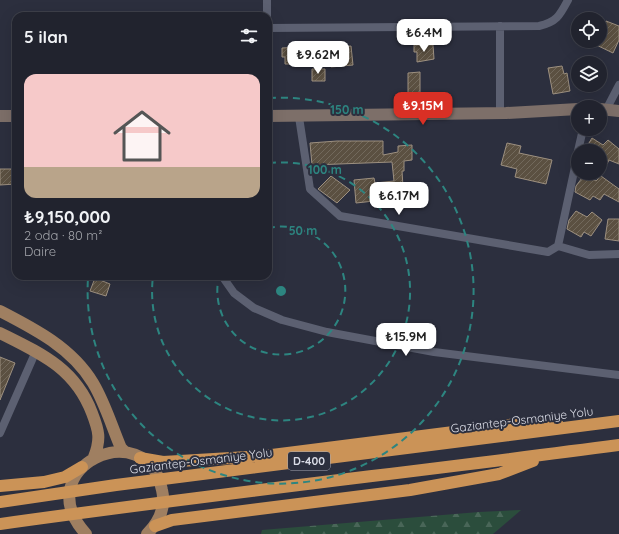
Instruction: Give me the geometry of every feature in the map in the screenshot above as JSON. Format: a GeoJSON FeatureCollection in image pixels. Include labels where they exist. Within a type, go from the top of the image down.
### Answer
{"type":"FeatureCollection","features":[{"type":"Feature","properties":{"kind":"highway","name":"Gaziantep-Osmaniye Yolu"},"geometry":{"type":"LineString","coordinates":[[0,502],[124,484],[619,421]]}},
{"type":"Feature","properties":{"kind":"highway"},"geometry":{"type":"LineString","coordinates":[[140,458],[163,462],[264,456],[531,422],[573,427]]}},
{"type":"Feature","properties":{"kind":"highway","name":"D-400"},"geometry":{"type":"LineString","coordinates":[[0,524],[619,445]]}},
{"type":"Feature","properties":{"kind":"highway"},"geometry":{"type":"LineString","coordinates":[[154,526],[172,520],[410,490],[499,474],[553,454]]}},
{"type":"Feature","properties":{"kind":"highway"},"geometry":{"type":"LineString","coordinates":[[0,486],[44,482],[65,478],[82,467]]}},
{"type":"Feature","properties":{"kind":"main road"},"geometry":{"type":"LineString","coordinates":[[0,311],[41,332],[62,348],[83,370],[93,383],[121,448],[125,452]]}},
{"type":"Feature","properties":{"kind":"main road"},"geometry":{"type":"LineString","coordinates":[[0,332],[48,358],[67,373],[82,391],[98,429],[99,443],[94,457]]}},
{"type":"Feature","properties":{"kind":"main road"},"geometry":{"type":"LineString","coordinates":[[86,534],[77,525],[71,511],[70,495],[73,480],[82,467],[94,457],[109,452],[125,452],[140,458],[156,473],[163,494],[154,526]]}},
{"type":"Feature","properties":{"kind":"street"},"geometry":{"type":"LineString","coordinates":[[267,0],[267,12]]}},
{"type":"Feature","properties":{"kind":"street"},"geometry":{"type":"LineString","coordinates":[[272,28],[540,26],[552,23],[561,13],[568,0]]}},
{"type":"Feature","properties":{"kind":"street"},"geometry":{"type":"LineString","coordinates":[[500,26],[500,113]]}},
{"type":"Feature","properties":{"kind":"street"},"geometry":{"type":"LineString","coordinates":[[607,102],[619,85]]}},
{"type":"Feature","properties":{"kind":"street"},"geometry":{"type":"LineString","coordinates":[[272,116],[299,117],[500,113],[571,109]]}},
{"type":"Feature","properties":{"kind":"street"},"geometry":{"type":"LineString","coordinates":[[607,109],[619,111]]}},
{"type":"Feature","properties":{"kind":"street"},"geometry":{"type":"LineString","coordinates":[[0,116],[12,116]]}},
{"type":"Feature","properties":{"kind":"street"},"geometry":{"type":"LineString","coordinates":[[299,117],[310,189],[340,216],[548,252],[558,246],[572,180]]}},
{"type":"Feature","properties":{"kind":"street"},"geometry":{"type":"LineString","coordinates":[[558,246],[589,256],[619,254]]}},
{"type":"Feature","properties":{"kind":"street"},"geometry":{"type":"LineString","coordinates":[[225,280],[234,293],[254,308],[282,320],[327,332],[434,352],[619,375]]}},
{"type":"Feature","properties":{"kind":"street"},"geometry":{"type":"LineString","coordinates":[[0,433],[36,351]]}},
{"type":"Feature","properties":{"kind":"green space"},"geometry":{"type":"Polygon","coordinates":[[[521,510],[493,534],[261,534],[262,530],[479,512],[521,510]]]}},
{"type":"Feature","properties":{"kind":"building"},"geometry":{"type":"Polygon","coordinates":[[[607,21],[619,26],[619,40],[613,53],[603,48],[607,48],[607,21]]]}},
{"type":"Feature","properties":{"kind":"building"},"geometry":{"type":"Polygon","coordinates":[[[414,45],[433,45],[434,59],[417,62],[417,52],[414,52],[414,45]]]}},
{"type":"Feature","properties":{"kind":"building"},"geometry":{"type":"Polygon","coordinates":[[[351,46],[353,65],[331,67],[329,48],[351,46]]]}},
{"type":"Feature","properties":{"kind":"building"},"geometry":{"type":"Polygon","coordinates":[[[300,47],[301,64],[285,64],[285,57],[282,57],[282,48],[300,47]]]}},
{"type":"Feature","properties":{"kind":"building"},"geometry":{"type":"Polygon","coordinates":[[[562,66],[564,74],[567,73],[570,91],[553,94],[548,68],[562,66]]]}},
{"type":"Feature","properties":{"kind":"building"},"geometry":{"type":"Polygon","coordinates":[[[312,69],[325,69],[325,81],[312,81],[312,69]]]}},
{"type":"Feature","properties":{"kind":"building"},"geometry":{"type":"Polygon","coordinates":[[[420,72],[420,93],[408,94],[408,73],[420,72]]]}},
{"type":"Feature","properties":{"kind":"building"},"geometry":{"type":"Polygon","coordinates":[[[592,138],[601,144],[588,144],[592,138]]]}},
{"type":"Feature","properties":{"kind":"building"},"geometry":{"type":"Polygon","coordinates":[[[608,140],[619,149],[619,164],[609,160],[607,164],[607,144],[604,144],[608,140]]]}},
{"type":"Feature","properties":{"kind":"building"},"geometry":{"type":"Polygon","coordinates":[[[337,141],[383,141],[383,155],[398,152],[398,146],[412,145],[412,160],[404,161],[404,171],[402,171],[404,203],[383,204],[383,200],[356,203],[354,180],[374,178],[375,183],[394,181],[392,162],[312,165],[310,143],[337,141]]]}},
{"type":"Feature","properties":{"kind":"building"},"geometry":{"type":"Polygon","coordinates":[[[507,143],[521,146],[519,153],[552,160],[546,184],[515,177],[517,169],[501,165],[507,143]]]}},
{"type":"Feature","properties":{"kind":"building"},"geometry":{"type":"Polygon","coordinates":[[[0,169],[12,169],[12,184],[0,185],[0,169]]]}},
{"type":"Feature","properties":{"kind":"building"},"geometry":{"type":"Polygon","coordinates":[[[331,176],[350,190],[337,203],[318,189],[331,176]]]}},
{"type":"Feature","properties":{"kind":"building"},"geometry":{"type":"Polygon","coordinates":[[[580,180],[607,180],[619,189],[619,202],[604,194],[600,200],[593,196],[590,200],[575,192],[576,186],[580,180]]]}},
{"type":"Feature","properties":{"kind":"building"},"geometry":{"type":"Polygon","coordinates":[[[576,211],[587,217],[592,212],[602,220],[591,236],[584,232],[581,237],[567,229],[569,220],[576,211]]]}},
{"type":"Feature","properties":{"kind":"building"},"geometry":{"type":"Polygon","coordinates":[[[608,219],[619,219],[619,241],[605,239],[608,219]]]}},
{"type":"Feature","properties":{"kind":"building"},"geometry":{"type":"Polygon","coordinates":[[[94,280],[100,280],[110,284],[106,296],[90,291],[94,280]]]}},
{"type":"Feature","properties":{"kind":"building"},"geometry":{"type":"Polygon","coordinates":[[[0,357],[15,363],[0,400],[0,357]]]}}]}
